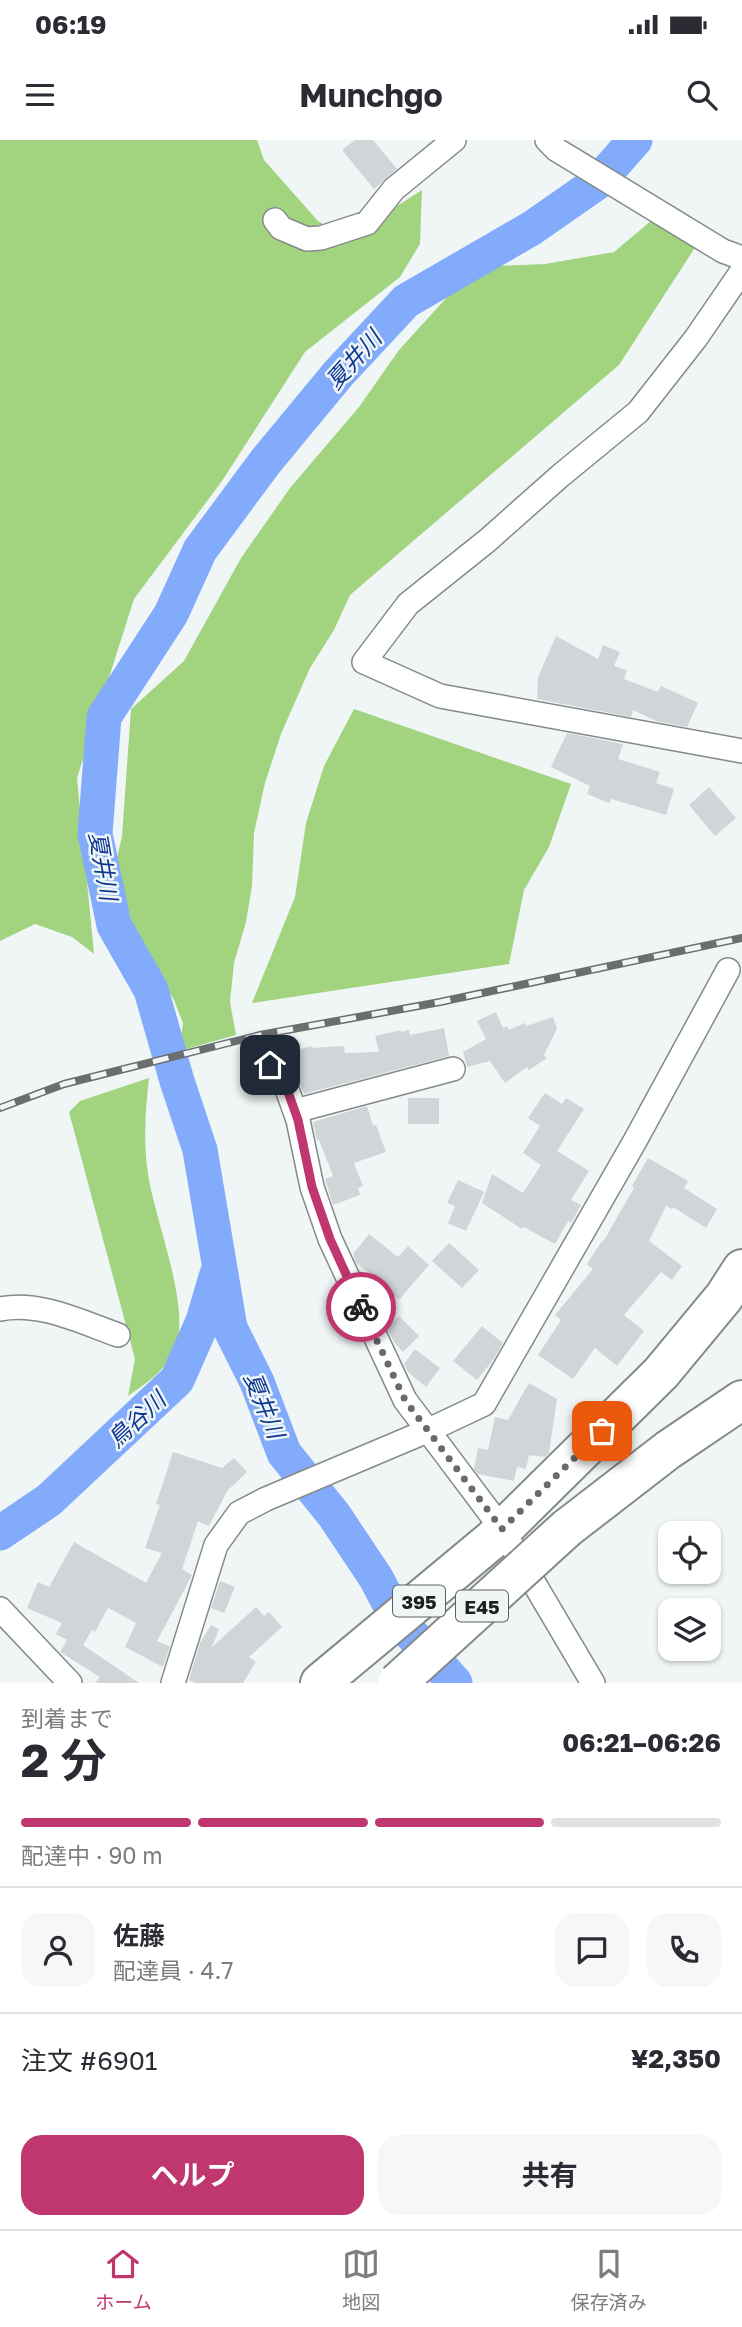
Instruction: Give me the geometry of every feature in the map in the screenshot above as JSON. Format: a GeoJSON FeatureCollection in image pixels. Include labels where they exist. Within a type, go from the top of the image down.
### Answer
{"type":"FeatureCollection","features":[{"type":"Feature","properties":{"kind":"highway","name":"395"},"geometry":{"type":"LineString","coordinates":[[332,1673],[498,1534],[661,1373],[724,1297],[742,1269]]}},
{"type":"Feature","properties":{"kind":"highway","name":"E45"},"geometry":{"type":"LineString","coordinates":[[397,1683],[567,1528],[668,1450],[742,1400]]}},
{"type":"Feature","properties":{"kind":"street"},"geometry":{"type":"LineString","coordinates":[[275,220],[281,228],[307,239],[321,238],[367,223],[394,189],[454,140]]}},
{"type":"Feature","properties":{"kind":"street"},"geometry":{"type":"LineString","coordinates":[[547,140],[558,150],[732,254]]}},
{"type":"Feature","properties":{"kind":"street"},"geometry":{"type":"LineString","coordinates":[[742,271],[696,338],[638,412],[488,540],[408,604],[364,662],[440,695],[742,751]]}},
{"type":"Feature","properties":{"kind":"street"},"geometry":{"type":"LineString","coordinates":[[173,1683],[216,1545],[239,1513],[484,1404],[635,1141],[729,970]]}},
{"type":"Feature","properties":{"kind":"street"},"geometry":{"type":"LineString","coordinates":[[258,1053],[283,1078],[295,1111],[312,1187],[330,1239],[405,1400],[418,1435],[498,1534],[593,1683]]}},
{"type":"Feature","properties":{"kind":"street"},"geometry":{"type":"LineString","coordinates":[[295,1111],[453,1069]]}},
{"type":"Feature","properties":{"kind":"street"},"geometry":{"type":"LineString","coordinates":[[0,1310],[17,1306],[51,1311],[118,1335]]}},
{"type":"Feature","properties":{"kind":"street"},"geometry":{"type":"LineString","coordinates":[[0,1609],[70,1683]]}},
{"type":"Feature","properties":{"kind":"green space"},"geometry":{"type":"Polygon","coordinates":[[[0,140],[257,140],[264,160],[318,221],[347,238],[422,190],[420,244],[400,277],[305,352],[222,481],[134,599],[77,778],[94,954],[72,937],[35,924],[0,941],[0,140]]]}},
{"type":"Feature","properties":{"kind":"green space"},"geometry":{"type":"Polygon","coordinates":[[[671,204],[707,229],[619,365],[350,595],[334,630],[310,668],[281,734],[265,783],[254,833],[252,886],[246,922],[234,963],[230,1002],[236,1035],[179,1051],[183,1023],[173,998],[128,932],[113,875],[122,836],[131,709],[184,661],[241,558],[290,488],[359,407],[399,350],[468,274],[492,266],[545,264],[614,252],[671,204]]]}},
{"type":"Feature","properties":{"kind":"green space"},"geometry":{"type":"Polygon","coordinates":[[[354,709],[571,784],[549,847],[524,890],[509,964],[252,1003],[295,897],[306,823],[324,766],[354,709]]]}},
{"type":"Feature","properties":{"kind":"green space"},"geometry":{"type":"Polygon","coordinates":[[[149,1078],[145,1129],[147,1167],[175,1285],[179,1325],[174,1351],[164,1367],[128,1396],[135,1359],[69,1112],[80,1101],[149,1078]]]}},
{"type":"Feature","properties":{"kind":"building"},"geometry":{"type":"Polygon","coordinates":[[[355,140],[373,140],[397,169],[374,189],[342,150],[355,140]]]}},
{"type":"Feature","properties":{"kind":"building"},"geometry":{"type":"Polygon","coordinates":[[[556,636],[598,659],[603,645],[620,652],[614,666],[627,670],[624,679],[658,692],[661,686],[698,703],[687,727],[656,721],[633,710],[631,717],[537,699],[538,677],[556,636]]]}},
{"type":"Feature","properties":{"kind":"building"},"geometry":{"type":"Polygon","coordinates":[[[567,733],[623,744],[618,759],[660,772],[656,783],[674,789],[666,815],[611,799],[609,803],[587,794],[590,786],[551,767],[567,733]]]}},
{"type":"Feature","properties":{"kind":"building"},"geometry":{"type":"Polygon","coordinates":[[[709,787],[736,818],[715,836],[689,805],[709,787]]]}},
{"type":"Feature","properties":{"kind":"building"},"geometry":{"type":"Polygon","coordinates":[[[496,1012],[503,1028],[507,1026],[509,1030],[525,1023],[527,1026],[553,1017],[557,1029],[544,1055],[547,1058],[529,1070],[527,1067],[505,1083],[490,1061],[467,1067],[463,1052],[486,1039],[477,1021],[496,1012]]]}},
{"type":"Feature","properties":{"kind":"building"},"geometry":{"type":"Polygon","coordinates":[[[444,1028],[449,1056],[304,1094],[291,1059],[295,1058],[293,1051],[312,1046],[344,1046],[345,1053],[379,1052],[375,1036],[401,1030],[409,1030],[410,1035],[444,1028]]]}},
{"type":"Feature","properties":{"kind":"building"},"geometry":{"type":"Polygon","coordinates":[[[545,1093],[562,1104],[566,1098],[584,1109],[557,1151],[589,1171],[571,1200],[581,1205],[555,1244],[524,1227],[522,1229],[482,1203],[492,1174],[523,1193],[541,1165],[523,1153],[540,1126],[528,1118],[545,1093]]]}},
{"type":"Feature","properties":{"kind":"building"},"geometry":{"type":"Polygon","coordinates":[[[408,1098],[439,1098],[439,1124],[408,1124],[408,1098]]]}},
{"type":"Feature","properties":{"kind":"building"},"geometry":{"type":"Polygon","coordinates":[[[367,1106],[386,1152],[354,1163],[363,1186],[358,1188],[360,1195],[333,1205],[325,1179],[333,1176],[319,1140],[317,1141],[313,1122],[367,1106]]]}},
{"type":"Feature","properties":{"kind":"building"},"geometry":{"type":"Polygon","coordinates":[[[648,1158],[688,1181],[684,1188],[717,1209],[706,1228],[673,1207],[672,1209],[666,1206],[649,1241],[682,1266],[672,1280],[661,1272],[624,1315],[644,1331],[617,1366],[595,1348],[573,1379],[538,1355],[561,1320],[555,1315],[593,1269],[587,1264],[603,1242],[648,1158]]]}},
{"type":"Feature","properties":{"kind":"building"},"geometry":{"type":"Polygon","coordinates":[[[458,1180],[484,1192],[466,1231],[448,1223],[455,1206],[447,1203],[458,1180]]]}},
{"type":"Feature","properties":{"kind":"building"},"geometry":{"type":"Polygon","coordinates":[[[369,1234],[398,1257],[408,1246],[429,1265],[399,1300],[377,1281],[379,1280],[356,1263],[353,1254],[369,1234]]]}},
{"type":"Feature","properties":{"kind":"building"},"geometry":{"type":"Polygon","coordinates":[[[449,1243],[479,1270],[462,1288],[432,1261],[449,1243]]]}},
{"type":"Feature","properties":{"kind":"building"},"geometry":{"type":"Polygon","coordinates":[[[399,1316],[419,1336],[403,1352],[387,1328],[399,1316]]]}},
{"type":"Feature","properties":{"kind":"building"},"geometry":{"type":"Polygon","coordinates":[[[482,1326],[503,1343],[477,1380],[453,1361],[482,1326]]]}},
{"type":"Feature","properties":{"kind":"building"},"geometry":{"type":"Polygon","coordinates":[[[415,1349],[440,1368],[426,1387],[408,1372],[404,1364],[415,1349]]]}},
{"type":"Feature","properties":{"kind":"building"},"geometry":{"type":"Polygon","coordinates":[[[529,1383],[557,1399],[549,1453],[545,1457],[529,1455],[526,1469],[517,1467],[514,1481],[478,1474],[474,1469],[478,1448],[488,1450],[495,1417],[508,1420],[529,1383]]]}},
{"type":"Feature","properties":{"kind":"building"},"geometry":{"type":"Polygon","coordinates":[[[173,1452],[222,1468],[234,1458],[247,1472],[227,1491],[209,1526],[198,1521],[182,1569],[192,1575],[157,1641],[170,1647],[163,1667],[125,1647],[136,1623],[108,1608],[95,1632],[92,1630],[83,1645],[139,1683],[95,1683],[100,1677],[60,1652],[67,1640],[56,1634],[62,1623],[27,1608],[38,1582],[49,1587],[74,1542],[146,1583],[162,1553],[145,1548],[160,1505],[156,1504],[173,1452]]]}},
{"type":"Feature","properties":{"kind":"building"},"geometry":{"type":"Polygon","coordinates":[[[220,1581],[235,1587],[224,1613],[211,1608],[220,1581]]]}},
{"type":"Feature","properties":{"kind":"building"},"geometry":{"type":"Polygon","coordinates":[[[256,1607],[264,1616],[269,1612],[282,1627],[249,1657],[256,1662],[243,1683],[195,1683],[189,1680],[200,1643],[211,1625],[219,1629],[212,1647],[256,1607]]]}},
{"type":"Feature","properties":{"kind":"waterway","name":"夏井川"},"geometry":{"type":"LineString","coordinates":[[455,1683],[397,1618],[376,1578],[334,1515],[284,1453],[257,1382],[230,1328],[200,1150],[151,990],[114,925],[95,834],[104,717],[171,614],[200,550],[266,461],[338,374],[406,301],[532,228],[598,182],[635,140]]}},
{"type":"Feature","properties":{"kind":"waterway","name":"鳥谷川"},"geometry":{"type":"LineString","coordinates":[[0,1533],[49,1500],[177,1380],[203,1321],[217,1274]]}},
{"type":"Feature","properties":{"kind":"railway"},"geometry":{"type":"LineString","coordinates":[[0,1108],[64,1084],[260,1035],[440,1002],[742,938]]}},
{"type":"Feature","properties":{"kind":"way so far"},"geometry":{"type":"LineString","coordinates":[[361,1307],[405,1400],[502,1529],[602,1431]]}},
{"type":"Feature","properties":{"kind":"route"},"geometry":{"type":"LineString","coordinates":[[270,1065],[283,1078],[298,1120],[312,1187],[330,1239],[361,1307]]}}]}
